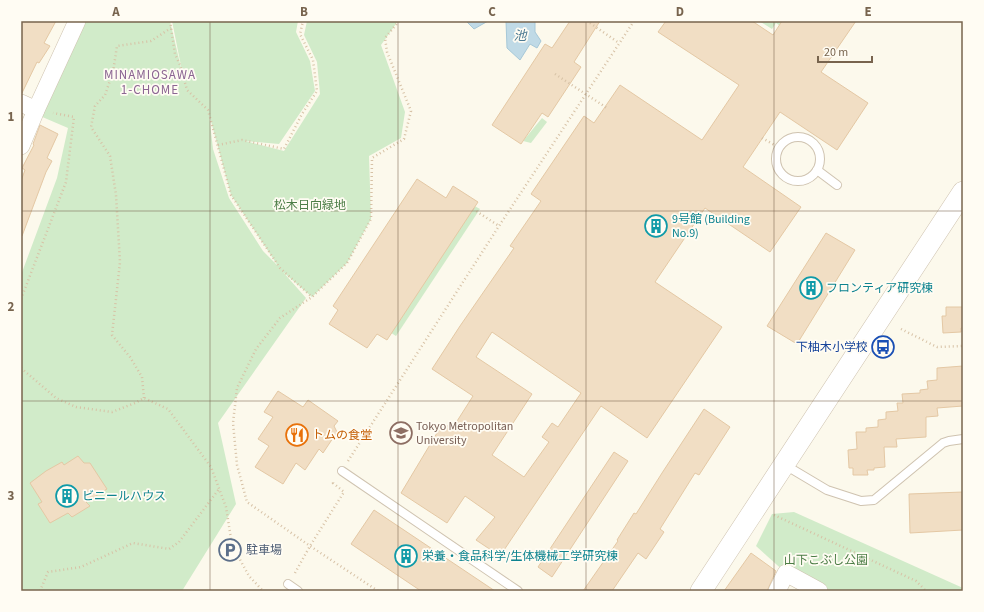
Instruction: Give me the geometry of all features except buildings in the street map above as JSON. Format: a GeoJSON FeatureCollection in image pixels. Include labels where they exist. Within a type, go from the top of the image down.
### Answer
{"type":"FeatureCollection","features":[{"type":"Feature","properties":{"kind":"street"},"geometry":{"type":"LineString","coordinates":[[21,146],[28,106],[76,21]]}},
{"type":"Feature","properties":{"kind":"street"},"geometry":{"type":"LineString","coordinates":[[701,591],[963,192]]}},
{"type":"Feature","properties":{"kind":"street"},"geometry":{"type":"LineString","coordinates":[[777,591],[786,573],[819,591]]}},
{"type":"Feature","properties":{"kind":"lane"},"geometry":{"type":"LineString","coordinates":[[792,138],[800,138],[813,144],[817,149],[819,164],[812,176],[799,181],[785,177],[777,166],[777,152],[780,148],[786,141],[792,138]]}},
{"type":"Feature","properties":{"kind":"lane"},"geometry":{"type":"LineString","coordinates":[[816,170],[837,185]]}},
{"type":"Feature","properties":{"kind":"lane"},"geometry":{"type":"LineString","coordinates":[[784,465],[827,490],[862,501],[874,500],[943,443],[963,440]]}},
{"type":"Feature","properties":{"kind":"lane"},"geometry":{"type":"LineString","coordinates":[[342,471],[518,591]]}},
{"type":"Feature","properties":{"kind":"lane"},"geometry":{"type":"LineString","coordinates":[[288,584],[298,591]]}},
{"type":"Feature","properties":{"kind":"path"},"geometry":{"type":"LineString","coordinates":[[170,21],[175,54],[180,64],[187,90],[208,110],[231,195],[280,268],[312,297]]}},
{"type":"Feature","properties":{"kind":"path"},"geometry":{"type":"LineString","coordinates":[[218,145],[242,140],[284,149],[316,91],[313,60],[300,34],[303,21]]}},
{"type":"Feature","properties":{"kind":"path"},"geometry":{"type":"LineString","coordinates":[[378,591],[247,502],[237,465],[233,423],[237,388],[256,349],[280,318],[312,297],[347,263],[371,219],[372,158],[404,139],[411,111],[387,52],[385,38],[399,21]]}},
{"type":"Feature","properties":{"kind":"path"},"geometry":{"type":"LineString","coordinates":[[288,584],[344,492],[334,483],[499,226],[634,21]]}},
{"type":"Feature","properties":{"kind":"path"},"geometry":{"type":"LineString","coordinates":[[590,23],[620,43]]}},
{"type":"Feature","properties":{"kind":"path"},"geometry":{"type":"LineString","coordinates":[[144,398],[142,377],[130,357],[112,335],[120,262],[116,195],[110,156],[91,127],[95,106],[105,95],[113,72],[117,46],[152,41],[171,28]]}},
{"type":"Feature","properties":{"kind":"path"},"geometry":{"type":"LineString","coordinates":[[555,74],[607,108]]}},
{"type":"Feature","properties":{"kind":"path"},"geometry":{"type":"LineString","coordinates":[[21,299],[66,182],[74,116],[28,106]]}},
{"type":"Feature","properties":{"kind":"path"},"geometry":{"type":"LineString","coordinates":[[762,138],[780,148]]}},
{"type":"Feature","properties":{"kind":"path"},"geometry":{"type":"LineString","coordinates":[[473,209],[499,226]]}},
{"type":"Feature","properties":{"kind":"path"},"geometry":{"type":"LineString","coordinates":[[901,329],[937,347],[963,346]]}},
{"type":"Feature","properties":{"kind":"path"},"geometry":{"type":"LineString","coordinates":[[21,368],[56,398],[76,407],[112,412],[144,398]]}},
{"type":"Feature","properties":{"kind":"path"},"geometry":{"type":"LineString","coordinates":[[144,398],[168,409],[211,467],[226,507],[232,545],[250,576],[263,591]]}},
{"type":"Feature","properties":{"kind":"path"},"geometry":{"type":"LineString","coordinates":[[40,591],[48,572],[81,567],[133,543],[169,549],[179,542],[219,489]]}},
{"type":"Feature","properties":{"kind":"path"},"geometry":{"type":"LineString","coordinates":[[772,514],[916,581],[926,591]]}},
{"type":"Feature","properties":{"kind":"green space","name":"松木日向緑地"},"geometry":{"type":"Polygon","coordinates":[[[86,21],[170,21],[183,76],[172,21],[298,21],[296,32],[310,61],[315,91],[279,144],[245,141],[284,151],[320,94],[317,62],[304,35],[307,21],[398,21],[381,45],[405,112],[401,138],[369,156],[371,219],[347,263],[312,297],[283,272],[306,298],[218,423],[236,504],[182,591],[21,591],[21,275],[57,178],[68,128],[40,116],[86,21]],[[209,114],[213,149],[229,198],[263,251],[278,266],[231,195],[209,114]]]}},
{"type":"Feature","properties":{"kind":"green space"},"geometry":{"type":"Polygon","coordinates":[[[759,21],[789,21],[784,29],[776,23],[772,29],[759,21]]]}},
{"type":"Feature","properties":{"kind":"green space"},"geometry":{"type":"Polygon","coordinates":[[[542,118],[547,122],[531,143],[523,141],[542,118]]]}},
{"type":"Feature","properties":{"kind":"green space"},"geometry":{"type":"Polygon","coordinates":[[[471,204],[480,209],[396,336],[385,329],[471,204]]]}},
{"type":"Feature","properties":{"kind":"green space","name":"山下こぶし公園"},"geometry":{"type":"Polygon","coordinates":[[[794,512],[963,588],[963,591],[819,591],[786,573],[756,546],[772,514],[794,512]]]}},
{"type":"Feature","properties":{"kind":"water","name":"池"},"geometry":{"type":"Polygon","coordinates":[[[466,21],[488,21],[474,29],[466,21]]]}},
{"type":"Feature","properties":{"kind":"water","name":"池"},"geometry":{"type":"Polygon","coordinates":[[[506,21],[535,21],[535,32],[541,41],[537,48],[530,44],[520,60],[507,48],[506,21]]]}},
{"type":"Feature","properties":{"kind":"place","name":"9号館 (Building No.9)"},"geometry":{"type":"Point","coordinates":[656,226]}},
{"type":"Feature","properties":{"kind":"place","name":"フロンティア研究棟"},"geometry":{"type":"Point","coordinates":[811,288]}},
{"type":"Feature","properties":{"kind":"place","name":"下柚木小学校"},"geometry":{"type":"Point","coordinates":[883,347]}},
{"type":"Feature","properties":{"kind":"place","name":"Tokyo Metropolitan University"},"geometry":{"type":"Point","coordinates":[401,433]}},
{"type":"Feature","properties":{"kind":"place","name":"トムの食堂"},"geometry":{"type":"Point","coordinates":[297,435]}},
{"type":"Feature","properties":{"kind":"place","name":"ビニールハウス"},"geometry":{"type":"Point","coordinates":[67,496]}},
{"type":"Feature","properties":{"kind":"place","name":"駐車場"},"geometry":{"type":"Point","coordinates":[230,550]}},
{"type":"Feature","properties":{"kind":"place","name":"栄養・食品科学/生体機械工学研究棟"},"geometry":{"type":"Point","coordinates":[406,556]}},
{"type":"Feature","properties":{"kind":"district","name":"MINAMIOSAWA 1-CHOME"},"geometry":{"type":"Point","coordinates":[150,82]}}]}
